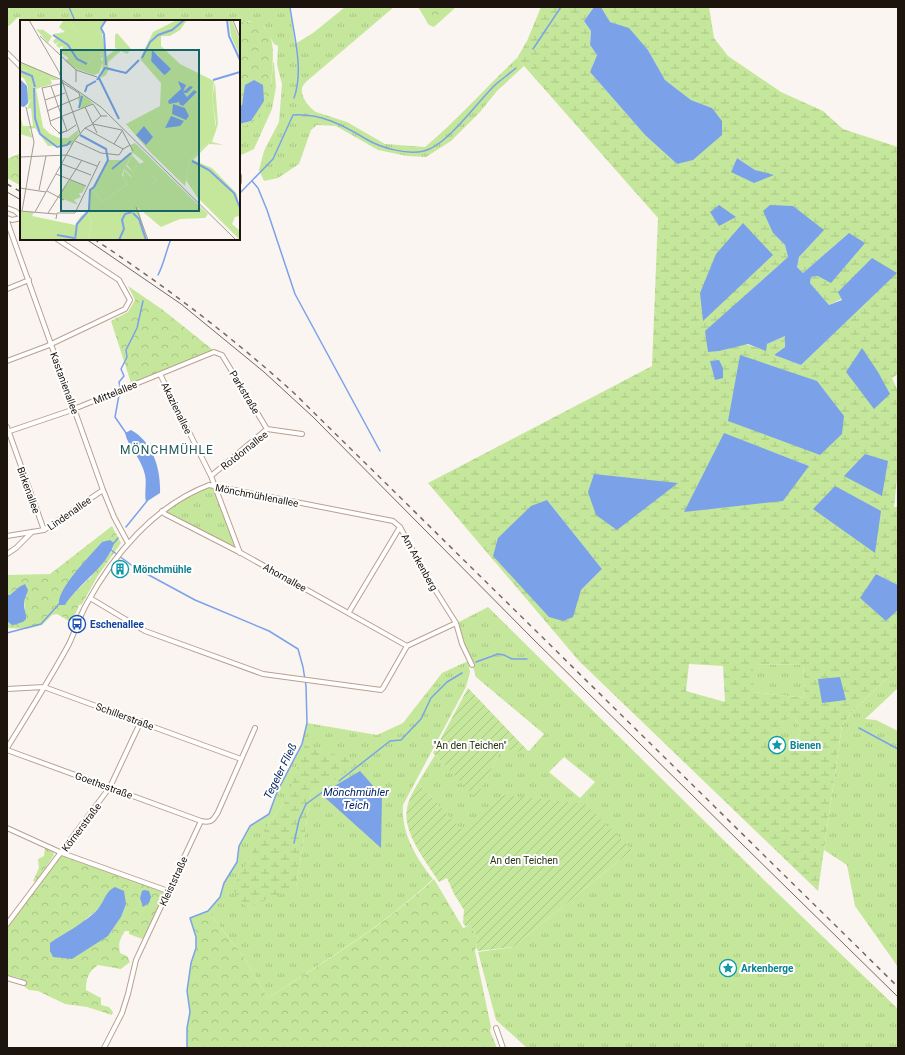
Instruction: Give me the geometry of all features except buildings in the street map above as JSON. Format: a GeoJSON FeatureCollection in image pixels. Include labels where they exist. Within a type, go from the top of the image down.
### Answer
{"type":"FeatureCollection","features":[{"type":"Feature","properties":{"kind":"street"},"geometry":{"type":"LineString","coordinates":[[7,53],[20,65]]}},
{"type":"Feature","properties":{"kind":"street"},"geometry":{"type":"LineString","coordinates":[[7,208],[15,211],[20,216]]}},
{"type":"Feature","properties":{"kind":"street"},"geometry":{"type":"LineString","coordinates":[[7,220],[20,217]]}},
{"type":"Feature","properties":{"kind":"street","name":"Kastanienallee"},"geometry":{"type":"LineString","coordinates":[[7,220],[103,490],[128,543]]}},
{"type":"Feature","properties":{"kind":"street"},"geometry":{"type":"LineString","coordinates":[[7,361],[125,309],[130,300],[119,280],[59,240]]}},
{"type":"Feature","properties":{"kind":"street"},"geometry":{"type":"LineString","coordinates":[[7,289],[29,280]]}},
{"type":"Feature","properties":{"kind":"street","name":"Mittelallee"},"geometry":{"type":"LineString","coordinates":[[8,430],[74,409],[214,352],[222,355]]}},
{"type":"Feature","properties":{"kind":"street","name":"Parkstraße"},"geometry":{"type":"LineString","coordinates":[[222,355],[267,429]]}},
{"type":"Feature","properties":{"kind":"street","name":"Akazienallee"},"geometry":{"type":"LineString","coordinates":[[160,374],[216,487],[240,553]]}},
{"type":"Feature","properties":{"kind":"street","name":"Rotdornallee"},"geometry":{"type":"LineString","coordinates":[[211,476],[267,429],[302,434]]}},
{"type":"Feature","properties":{"kind":"street","name":"Birkenallee"},"geometry":{"type":"LineString","coordinates":[[8,430],[44,530]]}},
{"type":"Feature","properties":{"kind":"street","name":"Mönchmühlenallee"},"geometry":{"type":"LineString","coordinates":[[7,749],[68,644],[90,598],[116,558],[128,543],[162,510],[197,489],[209,485],[393,521],[400,527]]}},
{"type":"Feature","properties":{"kind":"street","name":"Lindenallee"},"geometry":{"type":"LineString","coordinates":[[7,536],[44,530],[103,490]]}},
{"type":"Feature","properties":{"kind":"street","name":"Ahornallee"},"geometry":{"type":"LineString","coordinates":[[162,510],[165,514],[349,612],[407,646]]}},
{"type":"Feature","properties":{"kind":"street","name":"Am Arkenberg"},"geometry":{"type":"LineString","coordinates":[[349,612],[400,527]]}},
{"type":"Feature","properties":{"kind":"street","name":"Am Arkenberg"},"geometry":{"type":"LineString","coordinates":[[400,527],[427,577],[456,623],[462,644],[472,665]]}},
{"type":"Feature","properties":{"kind":"street"},"geometry":{"type":"LineString","coordinates":[[7,554],[33,532]]}},
{"type":"Feature","properties":{"kind":"street"},"geometry":{"type":"LineString","coordinates":[[90,598],[145,631],[263,674],[380,690],[383,688],[407,646],[456,623]]}},
{"type":"Feature","properties":{"kind":"street","name":"Schillerstraße"},"geometry":{"type":"LineString","coordinates":[[7,689],[44,687],[142,721],[241,759]]}},
{"type":"Feature","properties":{"kind":"street","name":"Körnerstraße"},"geometry":{"type":"LineString","coordinates":[[7,924],[62,853],[110,787],[142,721]]}},
{"type":"Feature","properties":{"kind":"street"},"geometry":{"type":"LineString","coordinates":[[201,821],[208,822],[214,820],[255,728]]}},
{"type":"Feature","properties":{"kind":"street","name":"Goethestraße"},"geometry":{"type":"LineString","coordinates":[[7,749],[201,821]]}},
{"type":"Feature","properties":{"kind":"street","name":"Kleiststraße"},"geometry":{"type":"LineString","coordinates":[[104,1048],[122,1013],[136,960],[152,929],[201,821]]}},
{"type":"Feature","properties":{"kind":"street"},"geometry":{"type":"LineString","coordinates":[[7,828],[62,853],[168,891]]}},
{"type":"Feature","properties":{"kind":"street"},"geometry":{"type":"LineString","coordinates":[[7,978],[24,983]]}},
{"type":"Feature","properties":{"kind":"street"},"geometry":{"type":"LineString","coordinates":[[496,1028],[503,1048]]}},
{"type":"Feature","properties":{"kind":"green space"},"geometry":{"type":"Polygon","coordinates":[[[7,7],[290,7],[295,44],[313,33],[345,7],[394,7],[307,81],[302,87],[302,95],[306,102],[316,112],[347,122],[385,144],[425,147],[517,58],[524,66],[497,91],[480,112],[451,141],[426,157],[407,156],[378,150],[336,126],[317,125],[311,130],[299,164],[278,178],[264,181],[259,170],[264,151],[279,122],[282,84],[277,65],[278,46],[274,44],[265,28],[249,21],[240,20],[21,20],[18,17],[9,26],[7,24],[7,7]]]}},
{"type":"Feature","properties":{"kind":"green space"},"geometry":{"type":"Polygon","coordinates":[[[418,7],[456,7],[434,27],[429,25],[418,7]]]}},
{"type":"Feature","properties":{"kind":"green space"},"geometry":{"type":"Polygon","coordinates":[[[541,7],[594,7],[584,21],[591,31],[590,45],[597,55],[590,72],[645,135],[677,164],[712,108],[691,100],[665,80],[648,50],[629,29],[610,22],[601,7],[709,7],[714,38],[728,56],[781,92],[823,111],[843,129],[898,147],[898,374],[892,378],[898,391],[898,470],[894,507],[898,507],[898,585],[876,574],[886,621],[898,610],[898,668],[852,712],[842,725],[818,891],[579,661],[428,483],[652,366],[658,218],[517,58],[527,41],[541,7]],[[737,158],[731,172],[773,176],[755,170],[737,158]],[[823,230],[773,233],[785,245],[788,257],[705,332],[765,350],[767,344],[785,336],[785,347],[774,355],[801,365],[896,273],[829,305],[810,283],[811,277],[818,276],[849,233],[803,273],[797,267],[799,257],[823,230]],[[724,434],[685,512],[809,466],[724,434]],[[547,500],[581,590],[602,569],[547,500]],[[689,664],[686,691],[725,702],[723,666],[689,664]],[[753,664],[754,692],[805,698],[803,665],[753,664]],[[787,719],[771,737],[770,744],[781,755],[787,751],[801,732],[795,719],[787,719]]]}},
{"type":"Feature","properties":{"kind":"green space"},"geometry":{"type":"Polygon","coordinates":[[[240,21],[251,22],[260,25],[266,30],[270,36],[273,53],[271,92],[269,101],[252,124],[240,127],[240,124],[251,121],[246,85],[242,105],[240,106],[240,21]]]}},
{"type":"Feature","properties":{"kind":"green space"},"geometry":{"type":"Polygon","coordinates":[[[274,62],[276,87],[272,109],[254,149],[240,156],[240,127],[252,124],[270,98],[274,62]]]}},
{"type":"Feature","properties":{"kind":"green space"},"geometry":{"type":"Polygon","coordinates":[[[20,153],[20,185],[7,178],[7,159],[20,153]]]}},
{"type":"Feature","properties":{"kind":"green space"},"geometry":{"type":"Polygon","coordinates":[[[128,286],[163,310],[213,350],[131,383],[111,321],[128,312],[135,300],[128,286]]]}},
{"type":"Feature","properties":{"kind":"green space"},"geometry":{"type":"Polygon","coordinates":[[[209,485],[215,487],[240,553],[163,510],[209,485]]]}},
{"type":"Feature","properties":{"kind":"green space"},"geometry":{"type":"Polygon","coordinates":[[[112,526],[121,543],[97,577],[82,604],[79,605],[73,620],[74,624],[57,614],[52,615],[42,625],[27,629],[7,628],[7,621],[11,623],[25,609],[24,601],[27,594],[19,587],[10,595],[7,595],[7,575],[50,574],[112,526]],[[102,542],[65,605],[70,597],[91,577],[95,569],[112,551],[113,543],[102,542]]]}},
{"type":"Feature","properties":{"kind":"green space"},"geometry":{"type":"Polygon","coordinates":[[[488,607],[765,881],[898,1009],[898,1048],[527,1048],[496,1020],[478,952],[513,947],[632,850],[464,833],[418,783],[435,755],[476,797],[501,750],[529,751],[544,734],[476,677],[457,623],[488,607]],[[564,757],[549,772],[580,798],[595,782],[564,757]]]}},
{"type":"Feature","properties":{"kind":"green space"},"geometry":{"type":"Polygon","coordinates":[[[468,661],[470,672],[466,687],[403,805],[404,825],[411,845],[421,863],[433,879],[374,928],[268,998],[245,959],[208,911],[220,897],[224,883],[237,862],[239,846],[250,826],[269,814],[277,792],[302,744],[307,723],[377,735],[403,723],[442,673],[468,661]],[[361,763],[287,799],[268,824],[296,887],[311,794],[361,763]]]}},
{"type":"Feature","properties":{"kind":"green space"},"geometry":{"type":"Polygon","coordinates":[[[753,664],[803,665],[805,698],[753,692],[753,664]]]}},
{"type":"Feature","properties":{"kind":"green space"},"geometry":{"type":"Polygon","coordinates":[[[898,668],[898,688],[865,719],[876,720],[898,731],[898,967],[855,906],[847,865],[824,850],[842,725],[852,712],[898,668]]]}},
{"type":"Feature","properties":{"kind":"green space","name":"\"An den Teichen\""},"geometry":{"type":"Polygon","coordinates":[[[468,688],[529,752],[501,750],[476,798],[433,753],[468,688]]]}},
{"type":"Feature","properties":{"kind":"green space"},"geometry":{"type":"Polygon","coordinates":[[[787,718],[795,719],[801,732],[787,751],[781,755],[770,744],[771,737],[787,718]]]}},
{"type":"Feature","properties":{"kind":"green space"},"geometry":{"type":"Polygon","coordinates":[[[305,745],[362,763],[311,794],[296,887],[247,908],[232,889],[268,824],[287,799],[305,745]]]}},
{"type":"Feature","properties":{"kind":"green space","name":"An den Teichen"},"geometry":{"type":"Polygon","coordinates":[[[418,783],[464,832],[503,795],[585,804],[632,850],[513,947],[478,951],[476,947],[478,938],[470,926],[466,927],[463,923],[464,910],[454,894],[447,878],[439,882],[422,857],[408,827],[406,818],[408,806],[411,796],[418,783]]]}},
{"type":"Feature","properties":{"kind":"green space"},"geometry":{"type":"Polygon","coordinates":[[[45,848],[52,850],[54,855],[36,882],[33,881],[39,868],[38,859],[44,856],[45,848]]]}},
{"type":"Feature","properties":{"kind":"green space"},"geometry":{"type":"Polygon","coordinates":[[[62,854],[148,885],[166,894],[148,932],[142,939],[129,934],[129,931],[125,931],[122,936],[119,944],[119,950],[120,953],[127,956],[130,962],[121,969],[98,965],[88,976],[86,990],[101,998],[101,1005],[109,1007],[113,1012],[112,1015],[87,1007],[65,1004],[38,991],[29,990],[22,985],[20,978],[7,975],[7,928],[62,854]],[[105,898],[99,908],[85,920],[101,939],[108,936],[121,917],[105,898]]]}},
{"type":"Feature","properties":{"kind":"green space"},"geometry":{"type":"Polygon","coordinates":[[[434,879],[463,928],[470,926],[478,938],[475,951],[491,1027],[490,1031],[497,1048],[187,1048],[187,1028],[190,1012],[187,991],[191,963],[196,948],[196,937],[190,918],[208,911],[245,959],[268,998],[374,928],[434,879]]]}},
{"type":"Feature","properties":{"kind":"water"},"geometry":{"type":"Polygon","coordinates":[[[594,7],[601,7],[610,22],[629,28],[648,50],[665,80],[691,100],[712,108],[722,121],[722,135],[693,160],[677,164],[645,135],[590,72],[597,55],[590,45],[591,31],[584,21],[594,7]]]}},
{"type":"Feature","properties":{"kind":"water"},"geometry":{"type":"Polygon","coordinates":[[[254,80],[263,85],[264,101],[251,121],[240,124],[240,106],[242,105],[245,85],[254,80]]]}},
{"type":"Feature","properties":{"kind":"water"},"geometry":{"type":"Polygon","coordinates":[[[737,158],[755,170],[774,175],[754,183],[731,172],[737,158]]]}},
{"type":"Feature","properties":{"kind":"water"},"geometry":{"type":"Polygon","coordinates":[[[719,205],[736,217],[719,226],[710,212],[719,205]]]}},
{"type":"Feature","properties":{"kind":"water"},"geometry":{"type":"Polygon","coordinates":[[[770,205],[793,206],[824,230],[799,257],[797,267],[803,273],[849,233],[865,243],[831,283],[818,276],[811,277],[810,283],[829,305],[842,300],[838,292],[872,258],[897,273],[801,365],[774,355],[785,347],[785,336],[767,344],[766,351],[748,344],[708,352],[705,331],[788,257],[785,245],[773,233],[763,211],[770,205]]]}},
{"type":"Feature","properties":{"kind":"water"},"geometry":{"type":"Polygon","coordinates":[[[743,223],[773,255],[703,321],[700,293],[716,254],[743,223]]]}},
{"type":"Feature","properties":{"kind":"water"},"geometry":{"type":"Polygon","coordinates":[[[862,348],[890,394],[874,409],[846,372],[862,348]]]}},
{"type":"Feature","properties":{"kind":"water"},"geometry":{"type":"Polygon","coordinates":[[[740,355],[817,381],[844,416],[842,434],[820,455],[728,421],[740,355]]]}},
{"type":"Feature","properties":{"kind":"water"},"geometry":{"type":"Polygon","coordinates":[[[719,360],[723,368],[723,378],[715,380],[710,361],[719,360]]]}},
{"type":"Feature","properties":{"kind":"water"},"geometry":{"type":"Polygon","coordinates":[[[131,430],[139,435],[150,449],[159,475],[160,493],[146,502],[146,478],[138,458],[125,433],[131,430]]]}},
{"type":"Feature","properties":{"kind":"water"},"geometry":{"type":"Polygon","coordinates":[[[724,433],[809,466],[783,501],[684,512],[724,433]]]}},
{"type":"Feature","properties":{"kind":"water"},"geometry":{"type":"Polygon","coordinates":[[[865,454],[888,461],[882,496],[844,476],[865,454]]]}},
{"type":"Feature","properties":{"kind":"water"},"geometry":{"type":"Polygon","coordinates":[[[594,474],[678,483],[617,530],[596,515],[588,492],[594,474]]]}},
{"type":"Feature","properties":{"kind":"water"},"geometry":{"type":"Polygon","coordinates":[[[835,486],[881,511],[875,553],[813,509],[835,486]]]}},
{"type":"Feature","properties":{"kind":"water"},"geometry":{"type":"Polygon","coordinates":[[[547,500],[602,569],[581,590],[573,617],[563,621],[549,617],[493,556],[498,538],[531,506],[547,500]]]}},
{"type":"Feature","properties":{"kind":"water"},"geometry":{"type":"Polygon","coordinates":[[[110,540],[114,543],[106,559],[65,605],[59,605],[63,590],[76,572],[102,542],[110,540]]]}},
{"type":"Feature","properties":{"kind":"water"},"geometry":{"type":"Polygon","coordinates":[[[876,574],[898,585],[898,610],[886,621],[860,598],[876,574]]]}},
{"type":"Feature","properties":{"kind":"water"},"geometry":{"type":"Polygon","coordinates":[[[25,584],[28,590],[24,602],[26,619],[12,625],[7,621],[7,595],[10,595],[25,584]]]}},
{"type":"Feature","properties":{"kind":"water"},"geometry":{"type":"Polygon","coordinates":[[[840,677],[846,700],[822,703],[818,679],[840,677]]]}},
{"type":"Feature","properties":{"kind":"water","name":"Mönchmühler Teich"},"geometry":{"type":"Polygon","coordinates":[[[360,771],[382,796],[381,848],[321,794],[360,771]]]}},
{"type":"Feature","properties":{"kind":"water"},"geometry":{"type":"Polygon","coordinates":[[[115,887],[124,891],[126,904],[121,917],[108,936],[72,959],[53,957],[50,951],[50,943],[91,916],[100,906],[108,893],[115,887]]]}},
{"type":"Feature","properties":{"kind":"water"},"geometry":{"type":"Polygon","coordinates":[[[142,891],[149,891],[151,897],[149,903],[143,907],[140,898],[142,891]]]}},
{"type":"Feature","properties":{"kind":"waterway"},"geometry":{"type":"LineString","coordinates":[[69,7],[75,20]]}},
{"type":"Feature","properties":{"kind":"waterway"},"geometry":{"type":"LineString","coordinates":[[290,7],[296,41],[298,65],[297,87],[294,98]]}},
{"type":"Feature","properties":{"kind":"waterway"},"geometry":{"type":"LineString","coordinates":[[533,49],[561,7]]}},
{"type":"Feature","properties":{"kind":"waterway"},"geometry":{"type":"LineString","coordinates":[[240,193],[273,159],[293,115],[313,116],[331,121],[386,148],[410,152],[424,151],[442,141],[452,132],[488,92],[516,68]]}},
{"type":"Feature","properties":{"kind":"waterway"},"geometry":{"type":"LineString","coordinates":[[252,181],[258,188],[267,210],[295,294],[380,451]]}},
{"type":"Feature","properties":{"kind":"waterway"},"geometry":{"type":"LineString","coordinates":[[158,275],[171,240]]}},
{"type":"Feature","properties":{"kind":"waterway"},"geometry":{"type":"LineString","coordinates":[[120,388],[119,382],[124,376],[121,369],[127,357],[126,350],[137,328],[143,301]]}},
{"type":"Feature","properties":{"kind":"waterway"},"geometry":{"type":"LineString","coordinates":[[119,395],[115,417],[126,433]]}},
{"type":"Feature","properties":{"kind":"waterway"},"geometry":{"type":"LineString","coordinates":[[126,527],[147,501]]}},
{"type":"Feature","properties":{"kind":"waterway"},"geometry":{"type":"LineString","coordinates":[[113,544],[118,538]]}},
{"type":"Feature","properties":{"kind":"waterway","name":"Tegeler Fließ"},"geometry":{"type":"LineString","coordinates":[[111,550],[134,567],[195,600],[269,631],[298,649],[306,686],[307,723],[302,744],[277,792],[269,814],[250,826],[239,846],[237,862],[224,883],[220,897],[208,911],[190,918],[196,937],[196,948],[191,963],[187,991],[190,1012],[187,1028],[187,1048]]}},
{"type":"Feature","properties":{"kind":"waterway","name":"Tegeler Fließ"},"geometry":{"type":"LineString","coordinates":[[7,633],[41,624],[59,604]]}},
{"type":"Feature","properties":{"kind":"waterway"},"geometry":{"type":"LineString","coordinates":[[476,662],[498,654],[512,659],[527,659]]}},
{"type":"Feature","properties":{"kind":"waterway"},"geometry":{"type":"LineString","coordinates":[[339,781],[390,741],[401,740],[421,719],[431,698],[447,682],[462,673]]}},
{"type":"Feature","properties":{"kind":"waterway"},"geometry":{"type":"LineString","coordinates":[[859,728],[898,749]]}},
{"type":"Feature","properties":{"kind":"waterway"},"geometry":{"type":"LineString","coordinates":[[294,843],[299,820],[306,804],[331,786]]}},
{"type":"Feature","properties":{"kind":"tram line"},"geometry":{"type":"LineString","coordinates":[[7,192],[20,199]]}},
{"type":"Feature","properties":{"kind":"tram line"},"geometry":{"type":"LineString","coordinates":[[87,240],[181,304],[264,372],[313,417],[534,640],[898,997]]}},
{"type":"Feature","properties":{"kind":"railway"},"geometry":{"type":"LineString","coordinates":[[7,184],[20,191]]}},
{"type":"Feature","properties":{"kind":"railway"},"geometry":{"type":"LineString","coordinates":[[95,240],[197,312],[294,393],[898,987]]}},
{"type":"Feature","properties":{"kind":"place","name":"Mönchmühle"},"geometry":{"type":"Point","coordinates":[120,569]}},
{"type":"Feature","properties":{"kind":"place","name":"Eschenallee"},"geometry":{"type":"Point","coordinates":[77,624]}},
{"type":"Feature","properties":{"kind":"place","name":"Bienen"},"geometry":{"type":"Point","coordinates":[777,745]}},
{"type":"Feature","properties":{"kind":"place","name":"Arkenberge"},"geometry":{"type":"Point","coordinates":[728,968]}},
{"type":"Feature","properties":{"kind":"district","name":"MÖNCHMÜHLE"},"geometry":{"type":"Point","coordinates":[167,450]}}]}
